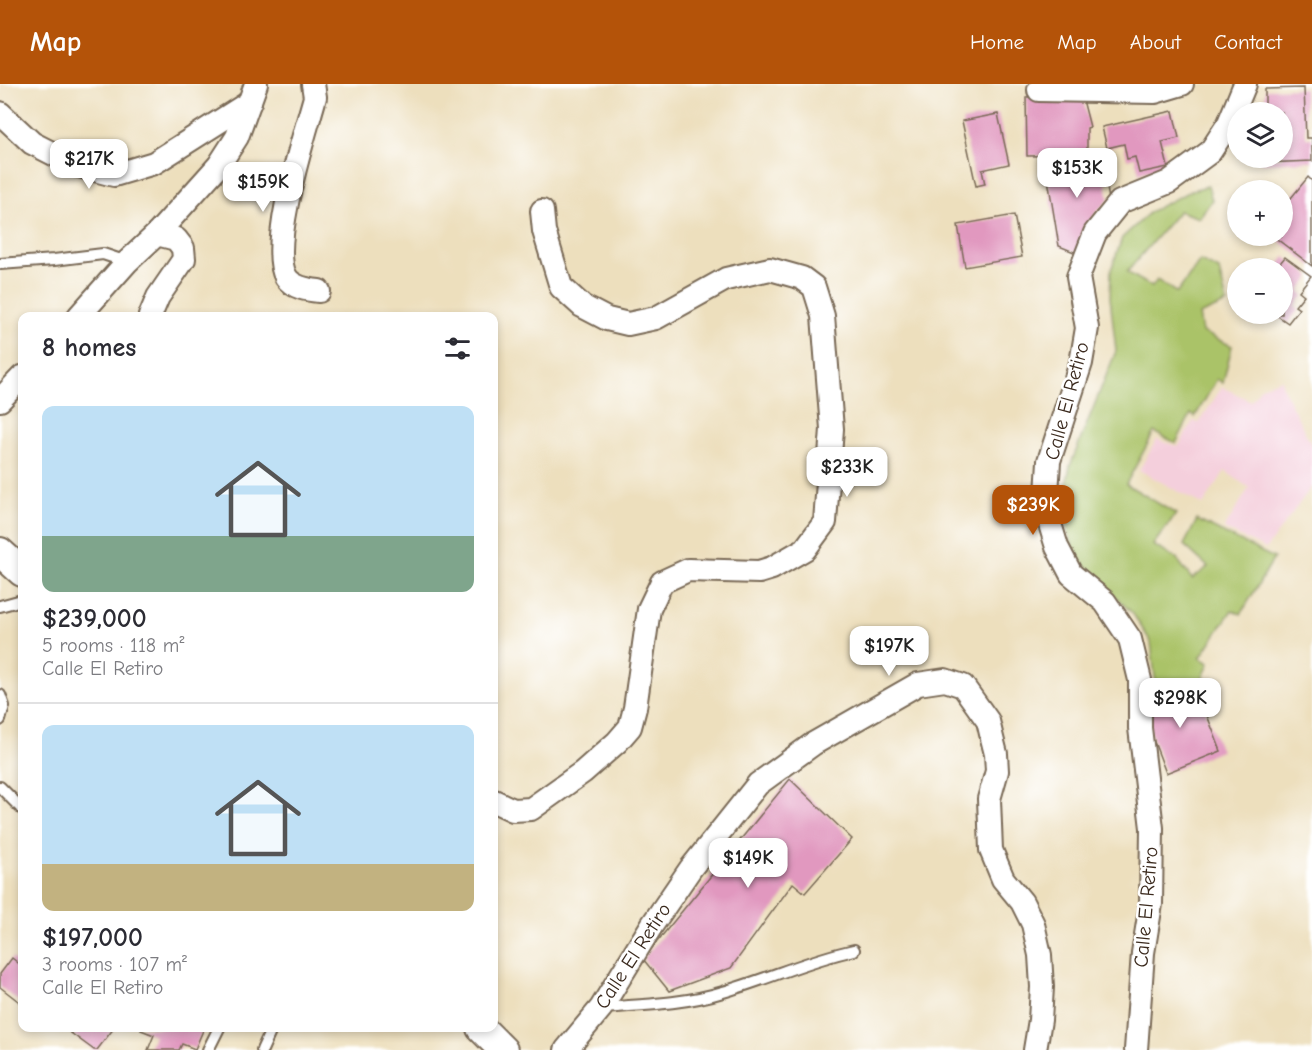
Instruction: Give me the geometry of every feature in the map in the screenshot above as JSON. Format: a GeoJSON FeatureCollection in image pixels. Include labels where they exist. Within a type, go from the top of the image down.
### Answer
{"type":"FeatureCollection","features":[{"type":"Feature","properties":{"kind":"street"},"geometry":{"type":"LineString","coordinates":[[313,84],[315,97],[283,218],[282,255],[286,277],[300,288],[319,291]]}},
{"type":"Feature","properties":{"kind":"street"},"geometry":{"type":"LineString","coordinates":[[1040,90],[1155,92],[1182,84]]}},
{"type":"Feature","properties":{"kind":"street","name":"Calle El Retiro"},"geometry":{"type":"LineString","coordinates":[[1136,1050],[1143,953],[1151,904],[1152,828],[1140,728],[1140,680],[1130,639],[1105,602],[1071,574],[1057,547],[1046,511],[1049,461],[1081,363],[1087,328],[1078,277],[1095,232],[1120,201],[1169,182],[1210,152],[1229,123],[1245,84]]}},
{"type":"Feature","properties":{"kind":"street"},"geometry":{"type":"LineString","coordinates":[[0,113],[32,142],[75,165],[114,176],[154,163],[253,93]]}},
{"type":"Feature","properties":{"kind":"street"},"geometry":{"type":"LineString","coordinates":[[83,312],[219,165],[237,137],[253,93]]}},
{"type":"Feature","properties":{"kind":"street"},"geometry":{"type":"LineString","coordinates":[[498,803],[513,810],[531,809],[583,772],[617,742],[630,727],[635,708],[649,609],[662,582],[688,570],[759,572],[772,568],[805,549],[825,522],[832,429],[823,316],[814,287],[802,278],[770,269],[726,279],[656,318],[628,324],[607,319],[582,306],[561,287],[544,231],[542,211]]}},
{"type":"Feature","properties":{"kind":"street"},"geometry":{"type":"LineString","coordinates":[[152,312],[158,297],[184,259],[183,248],[176,239],[157,234]]}},
{"type":"Feature","properties":{"kind":"street"},"geometry":{"type":"LineString","coordinates":[[0,400],[18,381]]}},
{"type":"Feature","properties":{"kind":"street"},"geometry":{"type":"LineString","coordinates":[[0,552],[18,568]]}},
{"type":"Feature","properties":{"kind":"street","name":"Calle El Retiro"},"geometry":{"type":"LineString","coordinates":[[566,1050],[601,1008],[652,925],[691,868],[758,784],[813,744],[918,684],[945,680],[963,686],[988,721],[996,754],[997,771],[988,799],[991,850],[1003,879],[1022,902],[1033,924],[1040,955],[1041,998],[1035,1050]]}},
{"type":"Feature","properties":{"kind":"street"},"geometry":{"type":"LineString","coordinates":[[485,1032],[503,1050]]}},
{"type":"Feature","properties":{"kind":"lane"},"geometry":{"type":"LineString","coordinates":[[0,264],[54,261],[103,254],[127,262]]}},
{"type":"Feature","properties":{"kind":"lane"},"geometry":{"type":"LineString","coordinates":[[0,606],[18,601]]}},
{"type":"Feature","properties":{"kind":"lane"},"geometry":{"type":"LineString","coordinates":[[0,695],[4,706],[0,720]]}},
{"type":"Feature","properties":{"kind":"lane"},"geometry":{"type":"LineString","coordinates":[[0,787],[18,805]]}},
{"type":"Feature","properties":{"kind":"lane"},"geometry":{"type":"LineString","coordinates":[[601,1008],[662,1004],[722,992],[821,957],[854,950]]}},
{"type":"Feature","properties":{"kind":"lane"},"geometry":{"type":"LineString","coordinates":[[208,1050],[217,1032]]}},
{"type":"Feature","properties":{"kind":"lane"},"geometry":{"type":"LineString","coordinates":[[262,1050],[270,1032]]}},
{"type":"Feature","properties":{"kind":"shaded area"},"geometry":{"type":"Polygon","coordinates":[[[1281,379],[1284,390],[1312,446],[1312,486],[1266,549],[1224,529],[1249,488],[1225,471],[1203,505],[1139,470],[1157,439],[1178,447],[1193,421],[1199,423],[1222,387],[1251,401],[1261,387],[1281,379]]]}},
{"type":"Feature","properties":{"kind":"green space"},"geometry":{"type":"Polygon","coordinates":[[[1208,186],[1212,200],[1199,218],[1179,211],[1127,272],[1152,287],[1157,280],[1177,293],[1200,261],[1219,270],[1227,303],[1199,315],[1202,332],[1232,346],[1223,383],[1217,379],[1195,417],[1191,414],[1176,443],[1154,432],[1126,484],[1176,514],[1153,545],[1177,559],[1192,579],[1208,567],[1184,545],[1197,520],[1274,558],[1241,614],[1232,610],[1200,658],[1209,663],[1196,694],[1156,687],[1151,642],[1133,614],[1077,558],[1068,533],[1063,499],[1070,466],[1116,351],[1110,297],[1111,270],[1122,238],[1151,211],[1192,190],[1208,186]]]}},
{"type":"Feature","properties":{"kind":"building"},"geometry":{"type":"Polygon","coordinates":[[[1304,88],[1306,138],[1312,138],[1312,161],[1293,162],[1293,102],[1265,102],[1265,89],[1304,88]]]}},
{"type":"Feature","properties":{"kind":"building"},"geometry":{"type":"Polygon","coordinates":[[[1082,96],[1090,127],[1087,128],[1087,155],[1027,156],[1026,97],[1082,96]]]}},
{"type":"Feature","properties":{"kind":"building"},"geometry":{"type":"Polygon","coordinates":[[[1173,111],[1179,138],[1162,142],[1168,167],[1139,173],[1135,157],[1127,159],[1124,144],[1107,148],[1102,127],[1173,111]]]}},
{"type":"Feature","properties":{"kind":"building"},"geometry":{"type":"Polygon","coordinates":[[[998,114],[1009,164],[982,170],[985,184],[976,186],[962,121],[998,114]]]}},
{"type":"Feature","properties":{"kind":"building"},"geometry":{"type":"Polygon","coordinates":[[[1102,157],[1109,200],[1096,212],[1079,254],[1059,246],[1046,167],[1102,157]]]}},
{"type":"Feature","properties":{"kind":"building"},"geometry":{"type":"Polygon","coordinates":[[[1308,177],[1312,181],[1312,266],[1286,246],[1293,246],[1293,195],[1308,177]]]}},
{"type":"Feature","properties":{"kind":"building"},"geometry":{"type":"Polygon","coordinates":[[[1014,215],[1022,257],[965,267],[958,225],[1014,215]]]}},
{"type":"Feature","properties":{"kind":"building"},"geometry":{"type":"Polygon","coordinates":[[[1293,263],[1311,276],[1299,291],[1304,295],[1295,306],[1299,309],[1293,317],[1293,263]]]}},
{"type":"Feature","properties":{"kind":"building"},"geometry":{"type":"Polygon","coordinates":[[[1152,688],[1201,700],[1221,751],[1166,773],[1145,718],[1152,688]]]}},
{"type":"Feature","properties":{"kind":"building"},"geometry":{"type":"Polygon","coordinates":[[[790,779],[852,839],[805,893],[793,883],[731,968],[669,991],[643,959],[790,779]]]}},
{"type":"Feature","properties":{"kind":"building"},"geometry":{"type":"Polygon","coordinates":[[[12,958],[18,963],[18,1001],[0,987],[0,974],[12,958]]]}},
{"type":"Feature","properties":{"kind":"building"},"geometry":{"type":"Polygon","coordinates":[[[69,1032],[111,1032],[97,1050],[69,1032]]]}},
{"type":"Feature","properties":{"kind":"building"},"geometry":{"type":"Polygon","coordinates":[[[146,1032],[202,1032],[195,1049],[182,1044],[179,1050],[148,1050],[154,1035],[146,1032]]]}}]}
